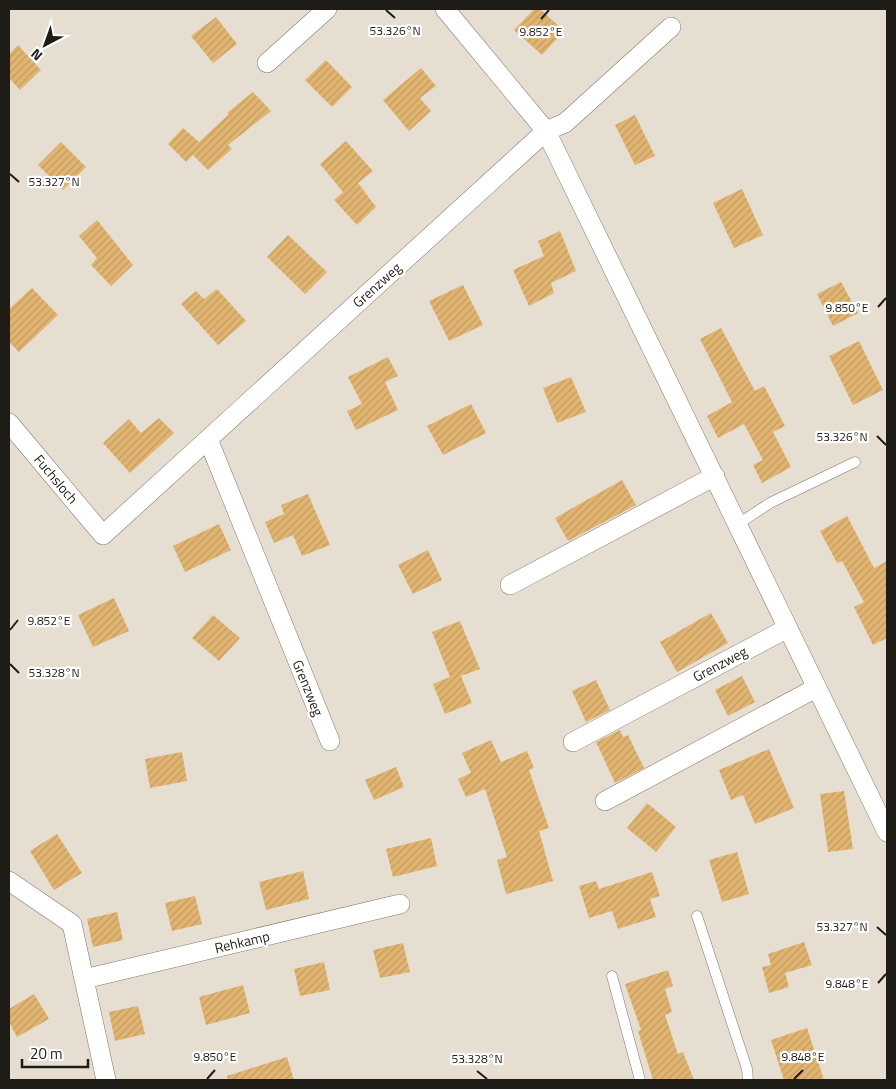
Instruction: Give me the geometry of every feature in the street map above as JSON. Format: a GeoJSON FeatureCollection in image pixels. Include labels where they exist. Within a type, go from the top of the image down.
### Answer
{"type":"FeatureCollection","features":[{"type":"Feature","properties":{"kind":"street"},"geometry":{"type":"LineString","coordinates":[[267,63],[328,9]]}},
{"type":"Feature","properties":{"kind":"street"},"geometry":{"type":"LineString","coordinates":[[445,9],[546,131],[887,832]]}},
{"type":"Feature","properties":{"kind":"street","name":"Grenzweg"},"geometry":{"type":"LineString","coordinates":[[103,535],[546,131],[565,123],[671,27]]}},
{"type":"Feature","properties":{"kind":"street","name":"Fuchsloch"},"geometry":{"type":"LineString","coordinates":[[9,423],[103,535]]}},
{"type":"Feature","properties":{"kind":"street","name":"Grenzweg"},"geometry":{"type":"LineString","coordinates":[[208,439],[330,741]]}},
{"type":"Feature","properties":{"kind":"street"},"geometry":{"type":"LineString","coordinates":[[510,585],[715,476]]}},
{"type":"Feature","properties":{"kind":"street","name":"Grenzweg"},"geometry":{"type":"LineString","coordinates":[[573,742],[788,628]]}},
{"type":"Feature","properties":{"kind":"street"},"geometry":{"type":"LineString","coordinates":[[605,801],[816,688]]}},
{"type":"Feature","properties":{"kind":"street"},"geometry":{"type":"LineString","coordinates":[[9,881],[72,924],[106,1080]]}},
{"type":"Feature","properties":{"kind":"street","name":"Rehkamp"},"geometry":{"type":"LineString","coordinates":[[84,979],[400,904]]}},
{"type":"Feature","properties":{"kind":"lane"},"geometry":{"type":"LineString","coordinates":[[738,524],[770,503],[856,462]]}},
{"type":"Feature","properties":{"kind":"lane"},"geometry":{"type":"LineString","coordinates":[[697,916],[747,1069],[748,1080]]}},
{"type":"Feature","properties":{"kind":"lane"},"geometry":{"type":"LineString","coordinates":[[612,976],[640,1080]]}},
{"type":"Feature","properties":{"kind":"building"},"geometry":{"type":"Polygon","coordinates":[[[534,9],[540,9],[564,31],[542,55],[514,30],[534,9]]]}},
{"type":"Feature","properties":{"kind":"building"},"geometry":{"type":"Polygon","coordinates":[[[216,17],[237,44],[213,63],[191,36],[216,17]]]}},
{"type":"Feature","properties":{"kind":"building"},"geometry":{"type":"Polygon","coordinates":[[[18,45],[41,70],[20,90],[9,78],[9,54],[18,45]]]}},
{"type":"Feature","properties":{"kind":"building"},"geometry":{"type":"Polygon","coordinates":[[[326,60],[352,87],[332,107],[305,80],[326,60]]]}},
{"type":"Feature","properties":{"kind":"building"},"geometry":{"type":"Polygon","coordinates":[[[421,68],[436,86],[420,98],[431,111],[409,131],[383,100],[421,68]]]}},
{"type":"Feature","properties":{"kind":"building"},"geometry":{"type":"Polygon","coordinates":[[[253,92],[271,111],[228,145],[232,149],[208,170],[193,155],[186,162],[168,144],[183,128],[199,142],[229,114],[227,113],[253,92]]]}},
{"type":"Feature","properties":{"kind":"building"},"geometry":{"type":"Polygon","coordinates":[[[635,115],[655,156],[635,165],[615,125],[635,115]]]}},
{"type":"Feature","properties":{"kind":"building"},"geometry":{"type":"Polygon","coordinates":[[[346,141],[373,171],[358,183],[376,207],[357,225],[334,200],[343,192],[320,164],[346,141]]]}},
{"type":"Feature","properties":{"kind":"building"},"geometry":{"type":"Polygon","coordinates":[[[61,142],[86,167],[63,190],[38,165],[61,142]]]}},
{"type":"Feature","properties":{"kind":"building"},"geometry":{"type":"Polygon","coordinates":[[[742,189],[763,235],[734,248],[713,203],[742,189]]]}},
{"type":"Feature","properties":{"kind":"building"},"geometry":{"type":"Polygon","coordinates":[[[97,220],[133,265],[111,286],[91,265],[97,258],[79,236],[97,220]]]}},
{"type":"Feature","properties":{"kind":"building"},"geometry":{"type":"Polygon","coordinates":[[[560,231],[576,271],[551,283],[554,293],[529,306],[513,270],[544,256],[538,241],[560,231]]]}},
{"type":"Feature","properties":{"kind":"building"},"geometry":{"type":"Polygon","coordinates":[[[288,235],[327,272],[305,294],[267,257],[288,235]]]}},
{"type":"Feature","properties":{"kind":"building"},"geometry":{"type":"Polygon","coordinates":[[[841,282],[858,313],[833,326],[817,294],[841,282]]]}},
{"type":"Feature","properties":{"kind":"building"},"geometry":{"type":"Polygon","coordinates":[[[463,285],[483,325],[449,341],[429,301],[463,285]]]}},
{"type":"Feature","properties":{"kind":"building"},"geometry":{"type":"Polygon","coordinates":[[[32,288],[58,315],[19,352],[9,342],[9,309],[32,288]]]}},
{"type":"Feature","properties":{"kind":"building"},"geometry":{"type":"Polygon","coordinates":[[[217,289],[246,321],[218,345],[181,304],[196,291],[204,299],[217,289]]]}},
{"type":"Feature","properties":{"kind":"building"},"geometry":{"type":"Polygon","coordinates":[[[721,328],[755,391],[764,386],[785,426],[773,432],[791,467],[762,483],[753,465],[763,460],[744,424],[718,438],[707,416],[732,402],[700,339],[721,328]]]}},
{"type":"Feature","properties":{"kind":"building"},"geometry":{"type":"Polygon","coordinates":[[[859,341],[883,390],[853,405],[829,356],[859,341]]]}},
{"type":"Feature","properties":{"kind":"building"},"geometry":{"type":"Polygon","coordinates":[[[388,357],[398,376],[385,382],[398,410],[356,430],[347,411],[362,404],[348,377],[388,357]]]}},
{"type":"Feature","properties":{"kind":"building"},"geometry":{"type":"Polygon","coordinates":[[[571,377],[586,412],[557,423],[543,388],[571,377]]]}},
{"type":"Feature","properties":{"kind":"building"},"geometry":{"type":"Polygon","coordinates":[[[471,404],[486,433],[443,455],[427,426],[471,404]]]}},
{"type":"Feature","properties":{"kind":"building"},"geometry":{"type":"Polygon","coordinates":[[[159,418],[174,433],[130,473],[103,443],[129,419],[141,433],[159,418]]]}},
{"type":"Feature","properties":{"kind":"building"},"geometry":{"type":"Polygon","coordinates":[[[622,480],[636,505],[568,541],[555,518],[622,480]]]}},
{"type":"Feature","properties":{"kind":"building"},"geometry":{"type":"Polygon","coordinates":[[[308,494],[330,545],[302,556],[293,535],[274,543],[265,522],[284,514],[281,505],[308,494]]]}},
{"type":"Feature","properties":{"kind":"building"},"geometry":{"type":"Polygon","coordinates":[[[847,516],[874,568],[887,561],[887,638],[873,645],[854,607],[864,602],[842,561],[837,563],[820,531],[847,516]]]}},
{"type":"Feature","properties":{"kind":"building"},"geometry":{"type":"Polygon","coordinates":[[[219,524],[231,550],[185,572],[173,546],[219,524]]]}},
{"type":"Feature","properties":{"kind":"building"},"geometry":{"type":"Polygon","coordinates":[[[428,550],[442,580],[413,594],[398,565],[428,550]]]}},
{"type":"Feature","properties":{"kind":"building"},"geometry":{"type":"Polygon","coordinates":[[[114,598],[129,631],[93,647],[78,615],[114,598]]]}},
{"type":"Feature","properties":{"kind":"building"},"geometry":{"type":"Polygon","coordinates":[[[711,613],[728,643],[677,672],[660,642],[711,613]]]}},
{"type":"Feature","properties":{"kind":"building"},"geometry":{"type":"Polygon","coordinates":[[[213,615],[240,638],[219,661],[192,638],[213,615]]]}},
{"type":"Feature","properties":{"kind":"building"},"geometry":{"type":"Polygon","coordinates":[[[460,621],[480,669],[461,676],[472,703],[445,714],[433,684],[450,677],[432,632],[460,621]]]}},
{"type":"Feature","properties":{"kind":"building"},"geometry":{"type":"Polygon","coordinates":[[[742,676],[755,702],[728,716],[715,690],[742,676]]]}},
{"type":"Feature","properties":{"kind":"building"},"geometry":{"type":"Polygon","coordinates":[[[596,680],[610,710],[586,722],[572,691],[596,680]]]}},
{"type":"Feature","properties":{"kind":"building"},"geometry":{"type":"Polygon","coordinates":[[[620,730],[623,737],[628,735],[644,768],[615,783],[596,742],[620,730]]]}},
{"type":"Feature","properties":{"kind":"building"},"geometry":{"type":"Polygon","coordinates":[[[491,740],[501,762],[527,751],[534,768],[529,770],[549,828],[539,831],[553,881],[506,894],[497,860],[507,857],[485,789],[466,797],[458,779],[471,773],[462,753],[491,740]]]}},
{"type":"Feature","properties":{"kind":"building"},"geometry":{"type":"Polygon","coordinates":[[[769,749],[794,808],[755,824],[743,795],[731,800],[719,770],[769,749]]]}},
{"type":"Feature","properties":{"kind":"building"},"geometry":{"type":"Polygon","coordinates":[[[182,752],[187,781],[150,788],[145,759],[182,752]]]}},
{"type":"Feature","properties":{"kind":"building"},"geometry":{"type":"Polygon","coordinates":[[[396,767],[404,787],[374,800],[365,780],[396,767]]]}},
{"type":"Feature","properties":{"kind":"building"},"geometry":{"type":"Polygon","coordinates":[[[844,791],[853,849],[828,852],[820,794],[844,791]]]}},
{"type":"Feature","properties":{"kind":"building"},"geometry":{"type":"Polygon","coordinates":[[[647,803],[676,827],[656,852],[627,828],[647,803]]]}},
{"type":"Feature","properties":{"kind":"building"},"geometry":{"type":"Polygon","coordinates":[[[57,834],[82,873],[54,890],[30,851],[57,834]]]}},
{"type":"Feature","properties":{"kind":"building"},"geometry":{"type":"Polygon","coordinates":[[[431,838],[437,866],[393,877],[386,849],[431,838]]]}},
{"type":"Feature","properties":{"kind":"building"},"geometry":{"type":"Polygon","coordinates":[[[737,852],[749,894],[722,902],[709,860],[737,852]]]}},
{"type":"Feature","properties":{"kind":"building"},"geometry":{"type":"Polygon","coordinates":[[[303,871],[309,899],[266,910],[259,882],[303,871]]]}},
{"type":"Feature","properties":{"kind":"building"},"geometry":{"type":"Polygon","coordinates":[[[652,872],[660,896],[650,899],[656,917],[618,929],[612,911],[589,918],[579,886],[596,881],[599,889],[652,872]]]}},
{"type":"Feature","properties":{"kind":"building"},"geometry":{"type":"Polygon","coordinates":[[[195,896],[202,924],[172,931],[165,903],[195,896]]]}},
{"type":"Feature","properties":{"kind":"building"},"geometry":{"type":"Polygon","coordinates":[[[117,912],[123,940],[93,947],[87,919],[117,912]]]}},
{"type":"Feature","properties":{"kind":"building"},"geometry":{"type":"Polygon","coordinates":[[[804,942],[812,965],[785,973],[789,987],[769,993],[762,967],[771,965],[768,954],[804,942]]]}},
{"type":"Feature","properties":{"kind":"building"},"geometry":{"type":"Polygon","coordinates":[[[403,943],[410,972],[380,978],[373,950],[403,943]]]}},
{"type":"Feature","properties":{"kind":"building"},"geometry":{"type":"Polygon","coordinates":[[[324,962],[330,990],[300,996],[294,969],[324,962]]]}},
{"type":"Feature","properties":{"kind":"building"},"geometry":{"type":"Polygon","coordinates":[[[668,970],[673,986],[665,989],[672,1012],[665,1015],[678,1054],[683,1052],[694,1080],[653,1080],[638,1031],[641,1030],[625,984],[668,970]]]}},
{"type":"Feature","properties":{"kind":"building"},"geometry":{"type":"Polygon","coordinates":[[[243,985],[250,1013],[206,1025],[199,997],[243,985]]]}},
{"type":"Feature","properties":{"kind":"building"},"geometry":{"type":"Polygon","coordinates":[[[34,994],[49,1019],[17,1037],[9,1022],[9,1009],[34,994]]]}},
{"type":"Feature","properties":{"kind":"building"},"geometry":{"type":"Polygon","coordinates":[[[138,1006],[145,1034],[115,1041],[109,1012],[138,1006]]]}},
{"type":"Feature","properties":{"kind":"building"},"geometry":{"type":"Polygon","coordinates":[[[807,1028],[824,1080],[784,1080],[771,1040],[807,1028]]]}},
{"type":"Feature","properties":{"kind":"building"},"geometry":{"type":"Polygon","coordinates":[[[287,1057],[294,1080],[228,1080],[227,1076],[287,1057]]]}}]}
